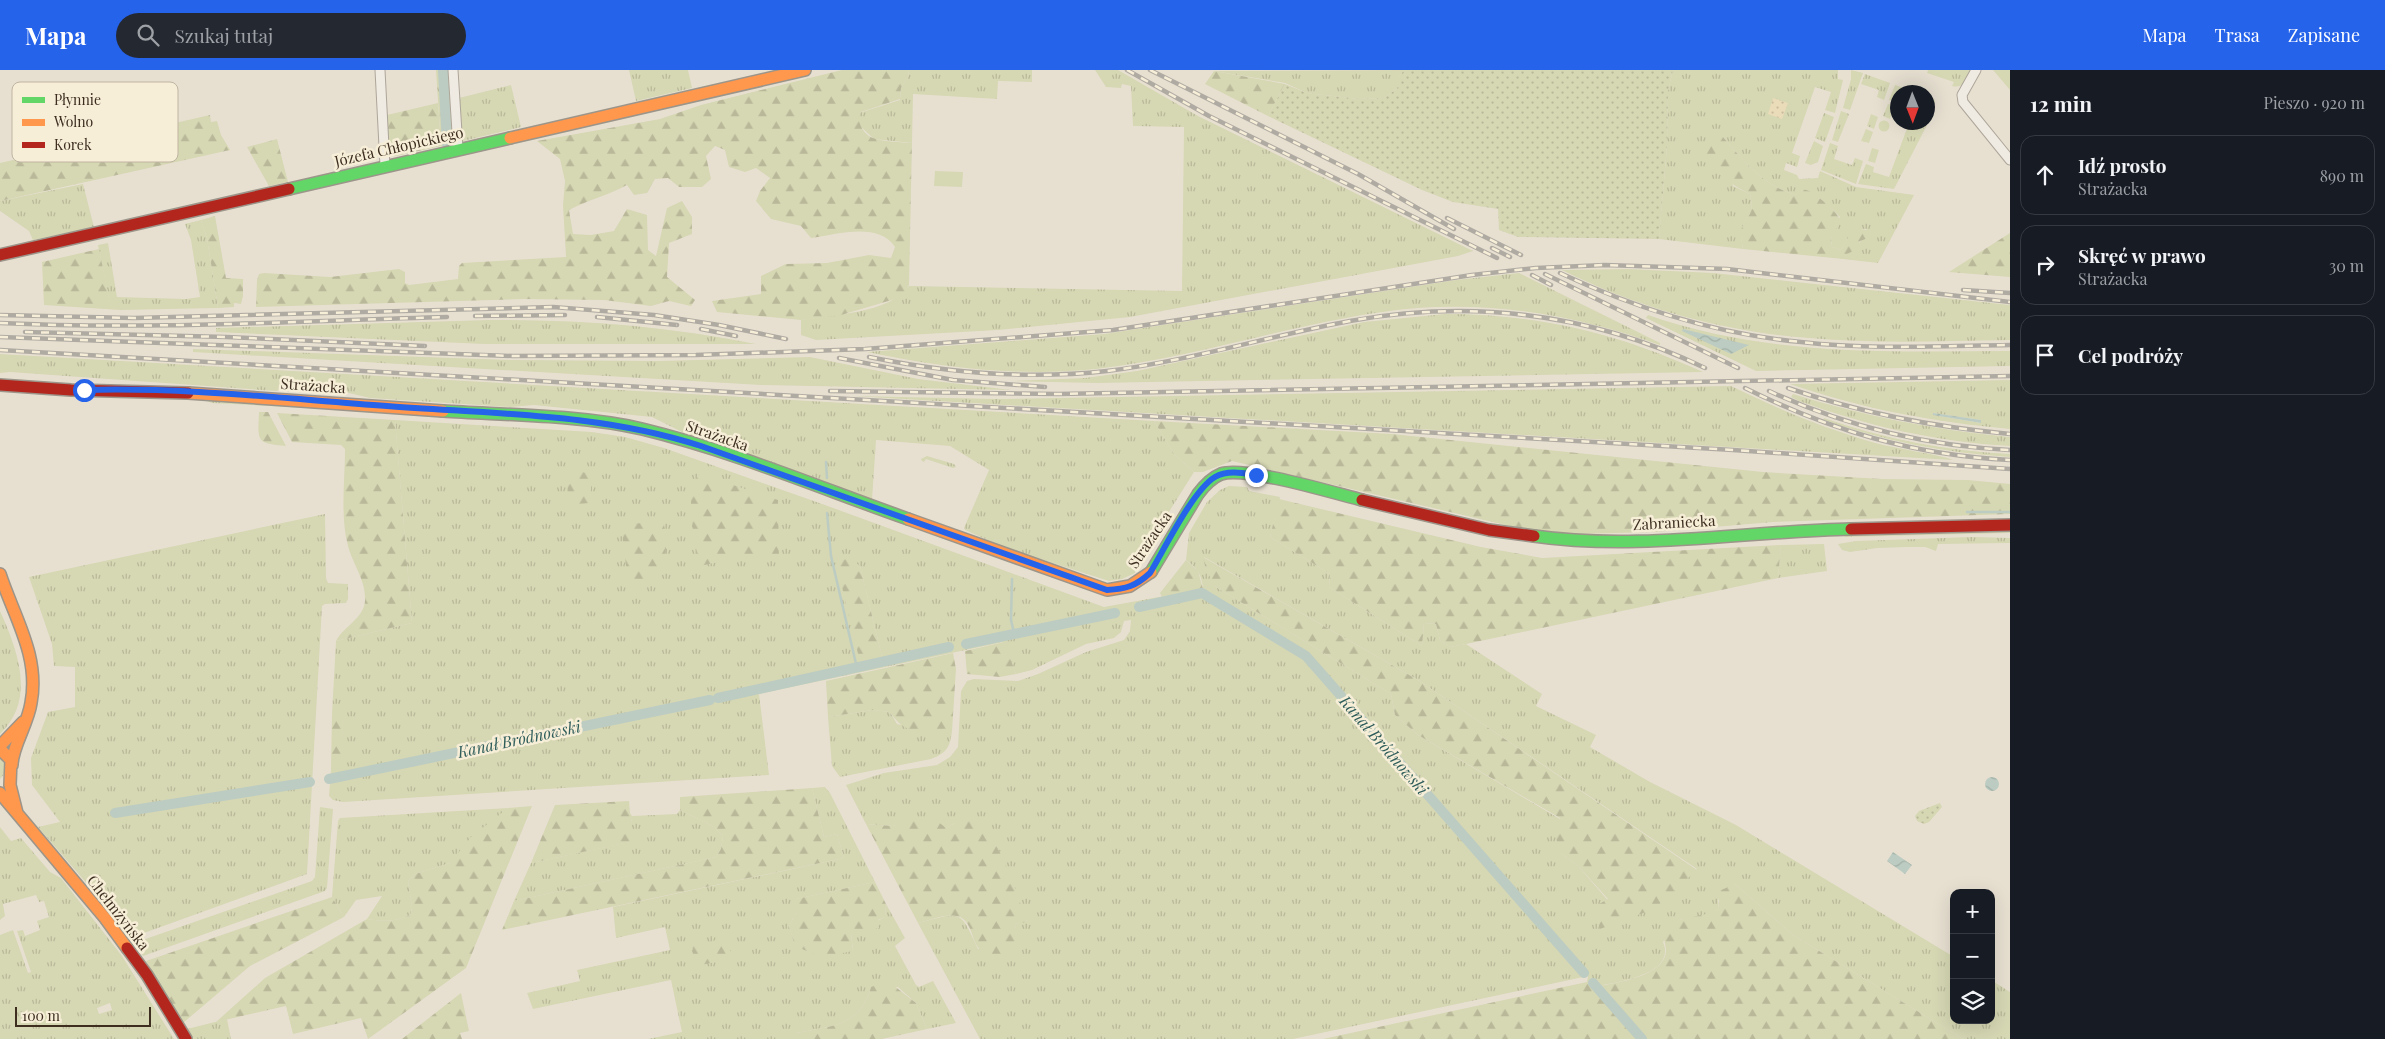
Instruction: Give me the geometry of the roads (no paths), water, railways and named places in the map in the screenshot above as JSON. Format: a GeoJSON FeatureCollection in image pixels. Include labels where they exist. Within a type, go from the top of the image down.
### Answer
{"type":"FeatureCollection","features":[{"type":"Feature","properties":{"kind":"main road","name":"Józefa Chłopickiego"},"geometry":{"type":"LineString","coordinates":[[0,255],[458,148],[804,70]]}},
{"type":"Feature","properties":{"kind":"main road","name":"Strażacka"},"geometry":{"type":"LineString","coordinates":[[0,385],[240,396],[587,421],[633,427],[701,446],[1107,590],[1125,590],[1139,583],[1150,573],[1201,488],[1215,477],[1241,472],[1345,496]]}},
{"type":"Feature","properties":{"kind":"main road","name":"Zabraniecka"},"geometry":{"type":"LineString","coordinates":[[1345,496],[1489,530],[1574,542],[1625,541],[1830,529],[2010,525]]}},
{"type":"Feature","properties":{"kind":"main road","name":"Chełmżyńska"},"geometry":{"type":"LineString","coordinates":[[0,574],[32,660],[33,694],[24,731],[13,752],[10,785],[17,813]]}},
{"type":"Feature","properties":{"kind":"main road","name":"Chełmżyńska"},"geometry":{"type":"LineString","coordinates":[[0,748],[26,719]]}},
{"type":"Feature","properties":{"kind":"main road"},"geometry":{"type":"LineString","coordinates":[[0,748],[10,757],[12,770],[0,784]]}},
{"type":"Feature","properties":{"kind":"main road","name":"Chełmżyńska"},"geometry":{"type":"LineString","coordinates":[[0,793],[10,808],[17,813],[105,918],[147,974],[186,1039]]}},
{"type":"Feature","properties":{"kind":"street"},"geometry":{"type":"LineString","coordinates":[[380,70],[385,166]]}},
{"type":"Feature","properties":{"kind":"street"},"geometry":{"type":"LineString","coordinates":[[453,70],[458,148]]}},
{"type":"Feature","properties":{"kind":"street"},"geometry":{"type":"LineString","coordinates":[[1976,70],[1962,94],[1963,102],[2010,160]]}},
{"type":"Feature","properties":{"kind":"water"},"geometry":{"type":"Polygon","coordinates":[[[1683,329],[1749,345],[1731,354],[1682,331],[1683,329]]]}},
{"type":"Feature","properties":{"kind":"water"},"geometry":{"type":"Polygon","coordinates":[[[1933,413],[1981,420],[1981,423],[1933,415],[1933,413]]]}},
{"type":"Feature","properties":{"kind":"water"},"geometry":{"type":"Polygon","coordinates":[[[1992,777],[1997,779],[1999,784],[1997,789],[1992,791],[1987,789],[1985,784],[1987,779],[1992,777]]]}},
{"type":"Feature","properties":{"kind":"water"},"geometry":{"type":"Polygon","coordinates":[[[1893,852],[1912,865],[1905,874],[1887,861],[1893,852]]]}},
{"type":"Feature","properties":{"kind":"waterway"},"geometry":{"type":"LineString","coordinates":[[443,70],[447,144]]}},
{"type":"Feature","properties":{"kind":"waterway"},"geometry":{"type":"LineString","coordinates":[[826,462],[827,478]]}},
{"type":"Feature","properties":{"kind":"waterway"},"geometry":{"type":"LineString","coordinates":[[1967,512],[2010,512]]}},
{"type":"Feature","properties":{"kind":"waterway"},"geometry":{"type":"LineString","coordinates":[[827,513],[831,556],[857,668]]}},
{"type":"Feature","properties":{"kind":"waterway"},"geometry":{"type":"LineString","coordinates":[[1012,579],[1011,620],[1014,633]]}},
{"type":"Feature","properties":{"kind":"waterway","name":"Kanał Bródnowski"},"geometry":{"type":"LineString","coordinates":[[1139,607],[1202,593],[1306,656],[1584,973]]}},
{"type":"Feature","properties":{"kind":"waterway","name":"Kanał Bródnowski"},"geometry":{"type":"LineString","coordinates":[[966,644],[1115,613]]}},
{"type":"Feature","properties":{"kind":"waterway","name":"Kanał Bródnowski"},"geometry":{"type":"LineString","coordinates":[[718,698],[949,647]]}},
{"type":"Feature","properties":{"kind":"waterway","name":"Kanał Bródnowski"},"geometry":{"type":"LineString","coordinates":[[329,779],[710,700]]}},
{"type":"Feature","properties":{"kind":"waterway","name":"Kanał Bródnowski"},"geometry":{"type":"LineString","coordinates":[[115,813],[310,782]]}},
{"type":"Feature","properties":{"kind":"waterway","name":"Kanał Bródnowski"},"geometry":{"type":"LineString","coordinates":[[1593,983],[1642,1039]]}},
{"type":"Feature","properties":{"kind":"railway"},"geometry":{"type":"LineString","coordinates":[[1127,70],[1209,116],[1497,258]]}},
{"type":"Feature","properties":{"kind":"railway"},"geometry":{"type":"LineString","coordinates":[[1150,70],[1358,174],[1454,229]]}},
{"type":"Feature","properties":{"kind":"railway"},"geometry":{"type":"LineString","coordinates":[[1447,218],[1521,255]]}},
{"type":"Feature","properties":{"kind":"railway"},"geometry":{"type":"LineString","coordinates":[[1492,248],[1510,257]]}},
{"type":"Feature","properties":{"kind":"railway"},"geometry":{"type":"LineString","coordinates":[[0,337],[513,356],[696,355],[865,349],[1113,330],[1472,275],[1536,268],[1605,265],[1727,269],[2010,302]]}},
{"type":"Feature","properties":{"kind":"railway"},"geometry":{"type":"LineString","coordinates":[[1560,273],[1648,309],[1708,326],[1769,338],[1879,347],[2010,345]]}},
{"type":"Feature","properties":{"kind":"railway"},"geometry":{"type":"LineString","coordinates":[[1545,274],[1738,368]]}},
{"type":"Feature","properties":{"kind":"railway"},"geometry":{"type":"LineString","coordinates":[[1532,275],[1551,285]]}},
{"type":"Feature","properties":{"kind":"railway"},"geometry":{"type":"LineString","coordinates":[[1963,290],[2010,293]]}},
{"type":"Feature","properties":{"kind":"railway"},"geometry":{"type":"LineString","coordinates":[[0,315],[134,318],[553,307],[654,315],[719,325],[786,339]]}},
{"type":"Feature","properties":{"kind":"railway"},"geometry":{"type":"LineString","coordinates":[[869,357],[958,371],[1017,375],[1077,374],[1138,367],[1350,321],[1396,314],[1442,311],[1532,316],[1576,324],[1620,335],[1663,350],[1705,368]]}},
{"type":"Feature","properties":{"kind":"railway"},"geometry":{"type":"LineString","coordinates":[[475,316],[565,315]]}},
{"type":"Feature","properties":{"kind":"railway"},"geometry":{"type":"LineString","coordinates":[[0,323],[112,326],[447,317]]}},
{"type":"Feature","properties":{"kind":"railway"},"geometry":{"type":"LineString","coordinates":[[597,317],[677,325]]}},
{"type":"Feature","properties":{"kind":"railway"},"geometry":{"type":"LineString","coordinates":[[701,329],[736,336]]}},
{"type":"Feature","properties":{"kind":"railway"},"geometry":{"type":"LineString","coordinates":[[25,332],[226,337],[425,346]]}},
{"type":"Feature","properties":{"kind":"railway"},"geometry":{"type":"LineString","coordinates":[[0,350],[1733,450],[2010,469]]}},
{"type":"Feature","properties":{"kind":"railway"},"geometry":{"type":"LineString","coordinates":[[839,358],[953,380],[1045,387]]}},
{"type":"Feature","properties":{"kind":"railway"},"geometry":{"type":"LineString","coordinates":[[830,391],[1058,394],[2010,376]]}},
{"type":"Feature","properties":{"kind":"railway"},"geometry":{"type":"LineString","coordinates":[[1745,388],[1809,417],[1874,438],[1940,453],[2010,460]]}},
{"type":"Feature","properties":{"kind":"railway"},"geometry":{"type":"LineString","coordinates":[[1788,388],[1843,405],[1898,418],[2010,434]]}},
{"type":"Feature","properties":{"kind":"railway"},"geometry":{"type":"LineString","coordinates":[[1769,391],[1827,414],[1886,432],[1948,444],[2010,450]]}}]}
